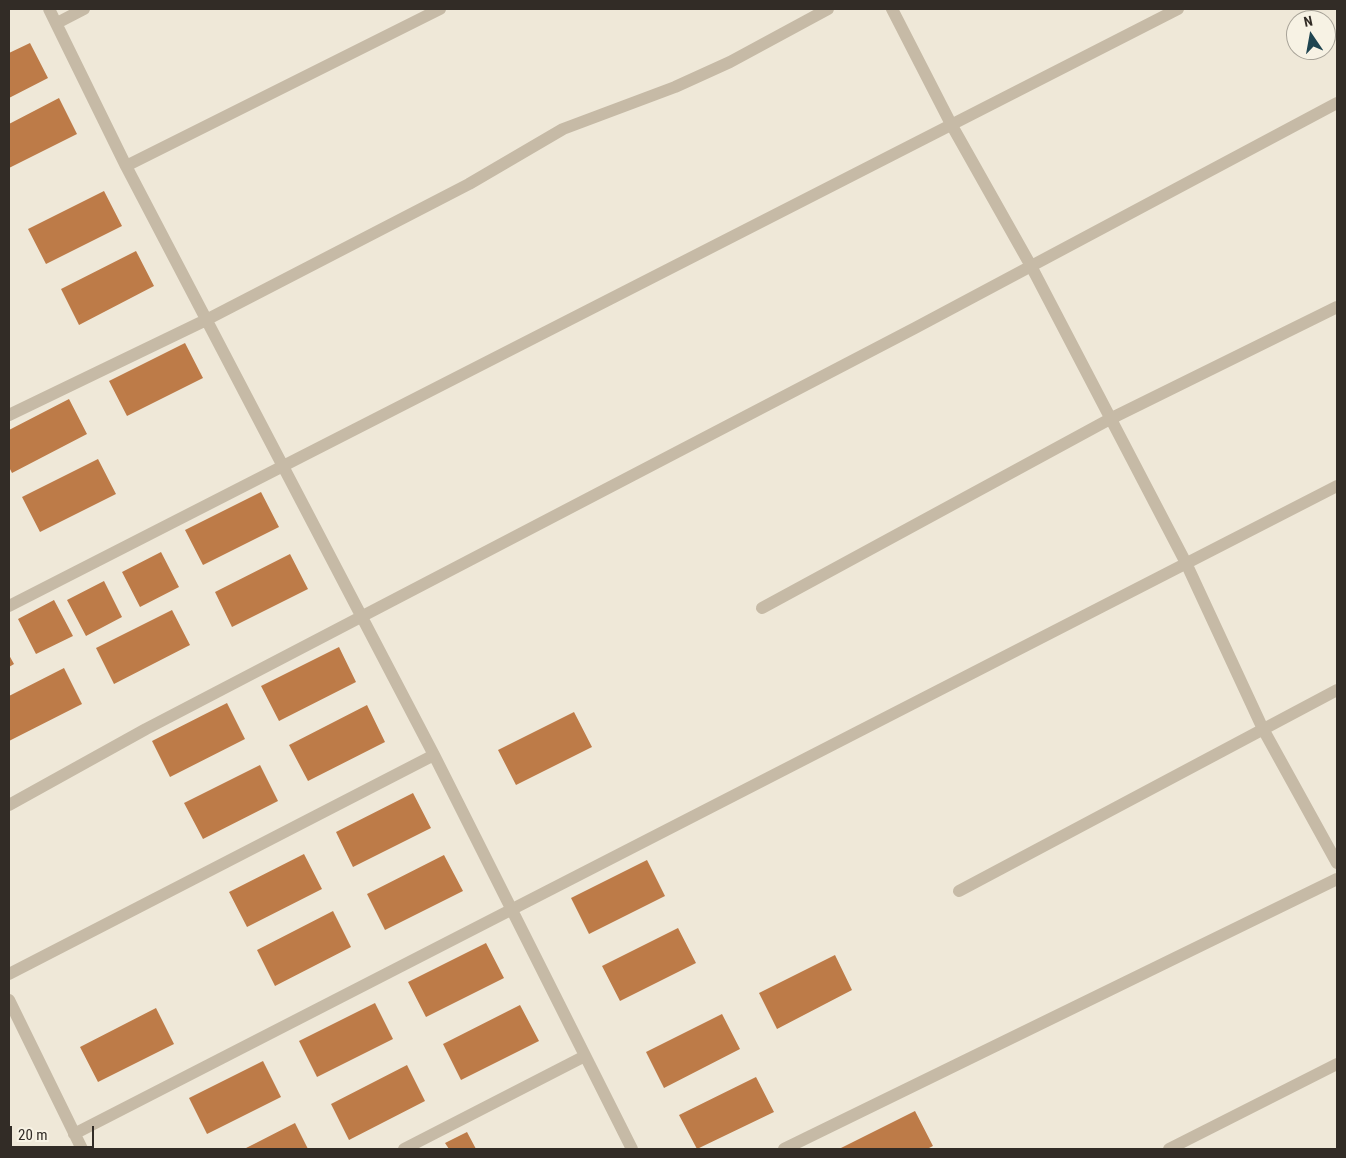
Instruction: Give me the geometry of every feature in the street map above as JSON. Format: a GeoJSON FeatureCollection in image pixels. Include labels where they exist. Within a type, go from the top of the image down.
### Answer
{"type":"FeatureCollection","features":[{"type":"Feature","properties":{"kind":"street"},"geometry":{"type":"LineString","coordinates":[[49,9],[126,166],[434,755],[632,1149]]}},
{"type":"Feature","properties":{"kind":"street"},"geometry":{"type":"LineString","coordinates":[[57,23],[84,9]]}},
{"type":"Feature","properties":{"kind":"street"},"geometry":{"type":"LineString","coordinates":[[126,166],[440,9]]}},
{"type":"Feature","properties":{"kind":"street"},"geometry":{"type":"LineString","coordinates":[[9,415],[206,320],[469,184],[563,129],[684,83],[730,62],[828,9]]}},
{"type":"Feature","properties":{"kind":"street"},"geometry":{"type":"LineString","coordinates":[[892,9],[951,124],[1031,266],[1186,563],[1263,729],[1337,863]]}},
{"type":"Feature","properties":{"kind":"street"},"geometry":{"type":"LineString","coordinates":[[9,606],[1178,9]]}},
{"type":"Feature","properties":{"kind":"street"},"geometry":{"type":"LineString","coordinates":[[9,805],[146,729],[1031,266],[1337,103]]}},
{"type":"Feature","properties":{"kind":"street"},"geometry":{"type":"LineString","coordinates":[[762,608],[1110,419],[1337,307]]}},
{"type":"Feature","properties":{"kind":"street"},"geometry":{"type":"LineString","coordinates":[[74,1134],[512,911],[1337,486]]}},
{"type":"Feature","properties":{"kind":"street"},"geometry":{"type":"LineString","coordinates":[[959,891],[1337,690]]}},
{"type":"Feature","properties":{"kind":"street"},"geometry":{"type":"LineString","coordinates":[[9,974],[434,755]]}},
{"type":"Feature","properties":{"kind":"street"},"geometry":{"type":"LineString","coordinates":[[784,1149],[1337,879]]}},
{"type":"Feature","properties":{"kind":"street"},"geometry":{"type":"LineString","coordinates":[[9,1000],[82,1149]]}},
{"type":"Feature","properties":{"kind":"street"},"geometry":{"type":"LineString","coordinates":[[404,1149],[584,1056]]}},
{"type":"Feature","properties":{"kind":"street"},"geometry":{"type":"LineString","coordinates":[[1169,1149],[1337,1064]]}},
{"type":"Feature","properties":{"kind":"building"},"geometry":{"type":"Polygon","coordinates":[[[30,43],[48,78],[9,98],[9,53],[30,43]]]}},
{"type":"Feature","properties":{"kind":"building"},"geometry":{"type":"Polygon","coordinates":[[[59,98],[77,134],[9,168],[9,124],[59,98]]]}},
{"type":"Feature","properties":{"kind":"building"},"geometry":{"type":"Polygon","coordinates":[[[104,191],[122,226],[46,264],[28,229],[104,191]]]}},
{"type":"Feature","properties":{"kind":"building"},"geometry":{"type":"Polygon","coordinates":[[[136,251],[154,286],[79,325],[61,289],[136,251]]]}},
{"type":"Feature","properties":{"kind":"building"},"geometry":{"type":"Polygon","coordinates":[[[185,343],[203,378],[127,416],[109,381],[185,343]]]}},
{"type":"Feature","properties":{"kind":"building"},"geometry":{"type":"Polygon","coordinates":[[[69,399],[87,434],[12,473],[9,467],[9,430],[69,399]]]}},
{"type":"Feature","properties":{"kind":"building"},"geometry":{"type":"Polygon","coordinates":[[[98,459],[116,494],[40,532],[22,497],[98,459]]]}},
{"type":"Feature","properties":{"kind":"building"},"geometry":{"type":"Polygon","coordinates":[[[261,492],[279,527],[203,565],[185,530],[261,492]]]}},
{"type":"Feature","properties":{"kind":"building"},"geometry":{"type":"Polygon","coordinates":[[[161,552],[179,587],[140,607],[122,572],[161,552]]]}},
{"type":"Feature","properties":{"kind":"building"},"geometry":{"type":"Polygon","coordinates":[[[290,554],[308,589],[232,627],[215,592],[290,554]]]}},
{"type":"Feature","properties":{"kind":"building"},"geometry":{"type":"Polygon","coordinates":[[[104,581],[122,617],[86,636],[67,600],[104,581]]]}},
{"type":"Feature","properties":{"kind":"building"},"geometry":{"type":"Polygon","coordinates":[[[54,600],[73,636],[36,654],[18,619],[54,600]]]}},
{"type":"Feature","properties":{"kind":"building"},"geometry":{"type":"Polygon","coordinates":[[[172,610],[190,645],[114,684],[96,648],[172,610]]]}},
{"type":"Feature","properties":{"kind":"building"},"geometry":{"type":"Polygon","coordinates":[[[339,647],[356,682],[279,721],[261,686],[339,647]]]}},
{"type":"Feature","properties":{"kind":"building"},"geometry":{"type":"Polygon","coordinates":[[[9,655],[14,664],[9,667],[9,655]]]}},
{"type":"Feature","properties":{"kind":"building"},"geometry":{"type":"Polygon","coordinates":[[[64,668],[82,704],[9,741],[9,696],[64,668]]]}},
{"type":"Feature","properties":{"kind":"building"},"geometry":{"type":"Polygon","coordinates":[[[227,703],[245,739],[170,777],[152,741],[227,703]]]}},
{"type":"Feature","properties":{"kind":"building"},"geometry":{"type":"Polygon","coordinates":[[[367,705],[385,742],[308,781],[289,745],[367,705]]]}},
{"type":"Feature","properties":{"kind":"building"},"geometry":{"type":"Polygon","coordinates":[[[574,712],[592,747],[516,785],[498,750],[574,712]]]}},
{"type":"Feature","properties":{"kind":"building"},"geometry":{"type":"Polygon","coordinates":[[[260,765],[278,801],[203,839],[184,803],[260,765]]]}},
{"type":"Feature","properties":{"kind":"building"},"geometry":{"type":"Polygon","coordinates":[[[413,793],[431,828],[353,867],[336,832],[413,793]]]}},
{"type":"Feature","properties":{"kind":"building"},"geometry":{"type":"Polygon","coordinates":[[[304,854],[322,889],[247,927],[229,892],[304,854]]]}},
{"type":"Feature","properties":{"kind":"building"},"geometry":{"type":"Polygon","coordinates":[[[444,855],[463,891],[385,930],[367,894],[444,855]]]}},
{"type":"Feature","properties":{"kind":"building"},"geometry":{"type":"Polygon","coordinates":[[[647,860],[665,896],[589,934],[571,898],[647,860]]]}},
{"type":"Feature","properties":{"kind":"building"},"geometry":{"type":"Polygon","coordinates":[[[333,911],[351,947],[275,986],[257,950],[333,911]]]}},
{"type":"Feature","properties":{"kind":"building"},"geometry":{"type":"Polygon","coordinates":[[[678,928],[696,963],[620,1001],[602,966],[678,928]]]}},
{"type":"Feature","properties":{"kind":"building"},"geometry":{"type":"Polygon","coordinates":[[[486,943],[504,978],[426,1017],[408,982],[486,943]]]}},
{"type":"Feature","properties":{"kind":"building"},"geometry":{"type":"Polygon","coordinates":[[[835,955],[852,990],[777,1029],[759,993],[835,955]]]}},
{"type":"Feature","properties":{"kind":"building"},"geometry":{"type":"Polygon","coordinates":[[[375,1003],[393,1039],[317,1077],[299,1041],[375,1003]]]}},
{"type":"Feature","properties":{"kind":"building"},"geometry":{"type":"Polygon","coordinates":[[[520,1005],[539,1041],[461,1080],[443,1044],[520,1005]]]}},
{"type":"Feature","properties":{"kind":"building"},"geometry":{"type":"Polygon","coordinates":[[[156,1008],[174,1044],[98,1082],[80,1047],[156,1008]]]}},
{"type":"Feature","properties":{"kind":"building"},"geometry":{"type":"Polygon","coordinates":[[[722,1014],[740,1049],[664,1088],[646,1052],[722,1014]]]}},
{"type":"Feature","properties":{"kind":"building"},"geometry":{"type":"Polygon","coordinates":[[[263,1061],[281,1097],[207,1134],[189,1098],[263,1061]]]}},
{"type":"Feature","properties":{"kind":"building"},"geometry":{"type":"Polygon","coordinates":[[[407,1065],[425,1101],[349,1140],[331,1104],[407,1065]]]}},
{"type":"Feature","properties":{"kind":"building"},"geometry":{"type":"Polygon","coordinates":[[[756,1077],[774,1112],[697,1149],[679,1115],[756,1077]]]}},
{"type":"Feature","properties":{"kind":"building"},"geometry":{"type":"Polygon","coordinates":[[[915,1111],[933,1146],[927,1149],[839,1149],[915,1111]]]}},
{"type":"Feature","properties":{"kind":"building"},"geometry":{"type":"Polygon","coordinates":[[[295,1123],[308,1149],[244,1149],[256,1143],[295,1123]]]}},
{"type":"Feature","properties":{"kind":"building"},"geometry":{"type":"Polygon","coordinates":[[[467,1132],[476,1149],[449,1149],[445,1143],[467,1132]]]}}]}
